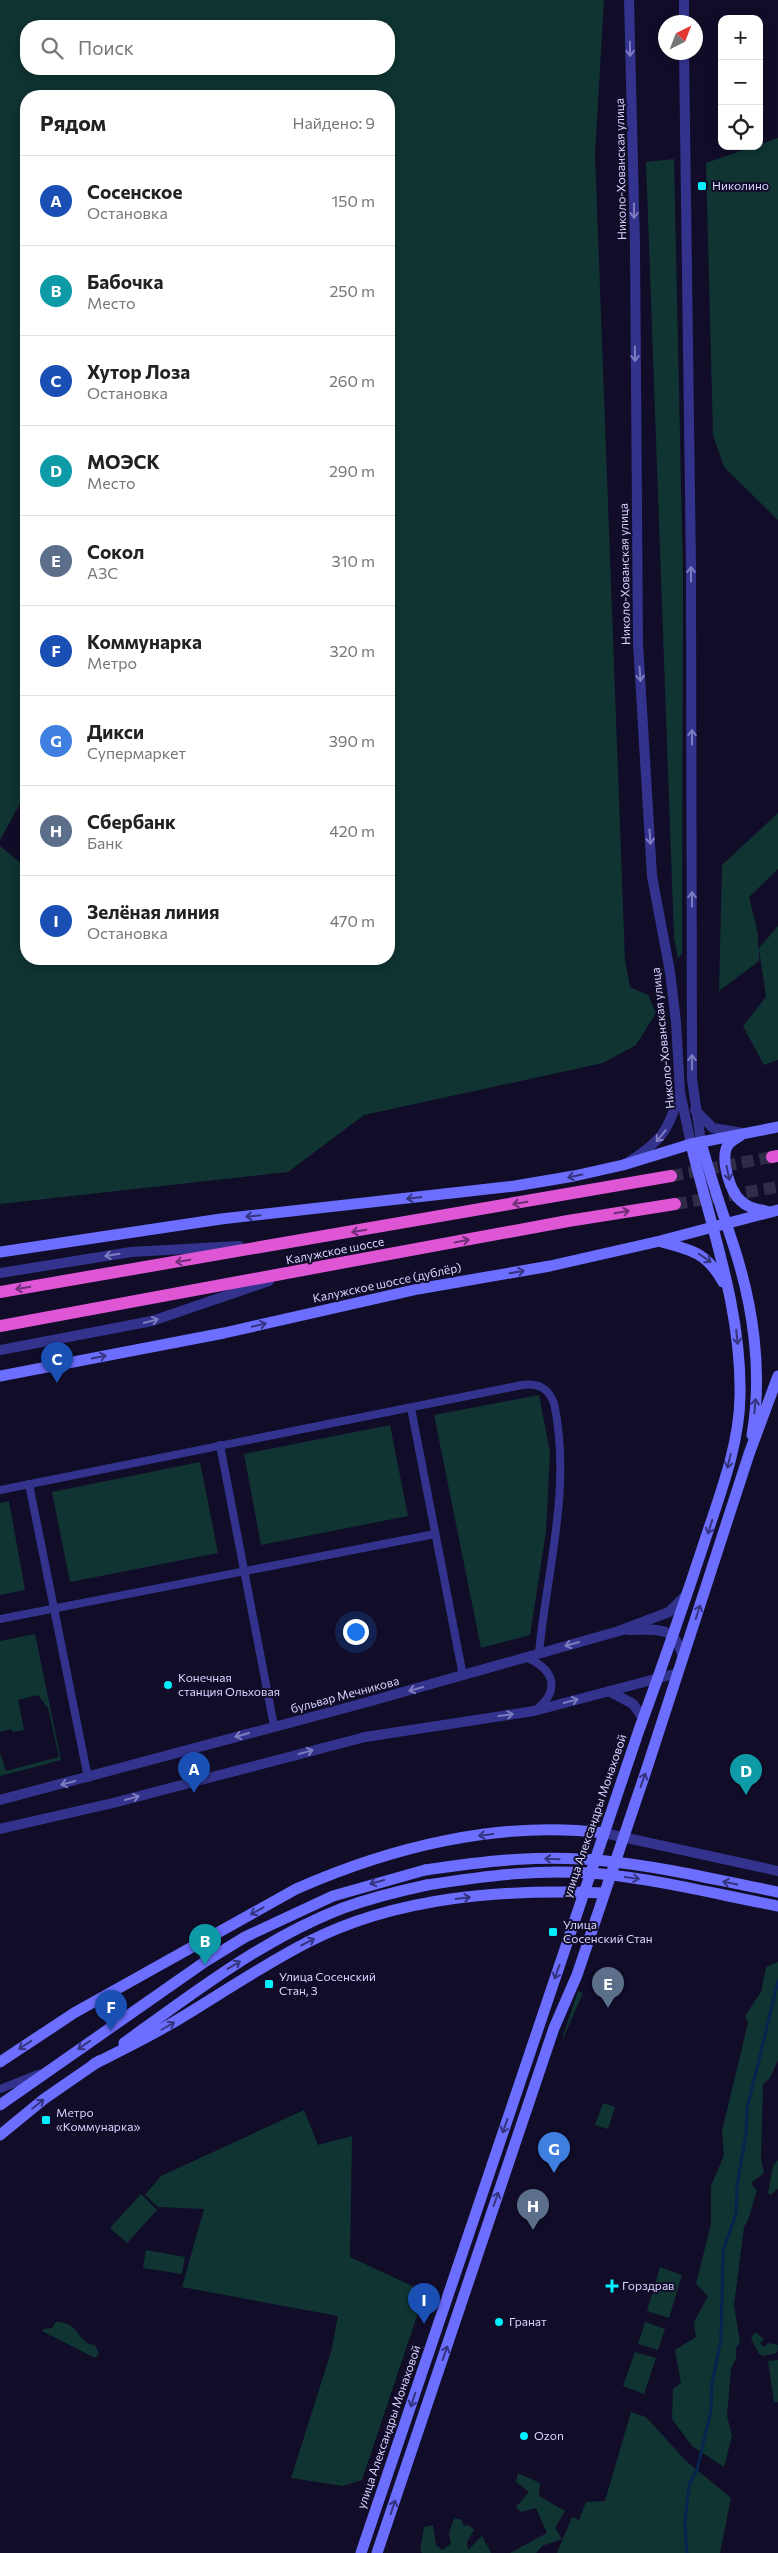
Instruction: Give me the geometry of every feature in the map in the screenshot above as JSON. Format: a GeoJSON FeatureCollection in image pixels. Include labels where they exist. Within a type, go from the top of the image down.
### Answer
{"type":"FeatureCollection","features":[{"type":"Feature","properties":{"kind":"highway","name":"Калужское шоссе"},"geometry":{"type":"LineString","coordinates":[[0,1292],[671,1176]]}},
{"type":"Feature","properties":{"kind":"highway","name":"Калужское шоссе"},"geometry":{"type":"LineString","coordinates":[[0,1326],[568,1221],[675,1204]]}},
{"type":"Feature","properties":{"kind":"main road"},"geometry":{"type":"LineString","coordinates":[[0,1252],[221,1219],[515,1186],[623,1165],[696,1143],[778,1127]]}},
{"type":"Feature","properties":{"kind":"main road"},"geometry":{"type":"LineString","coordinates":[[744,1134],[729,1143],[725,1150],[732,1190],[740,1201],[749,1207],[774,1211]]}},
{"type":"Feature","properties":{"kind":"main road"},"geometry":{"type":"LineString","coordinates":[[696,1143],[734,1245],[746,1289],[755,1353],[757,1393],[749,1454]]}},
{"type":"Feature","properties":{"kind":"main road","name":"улица Александры Монаховой"},"geometry":{"type":"LineString","coordinates":[[361,2553],[643,1718],[673,1637],[725,1480],[736,1434],[740,1378],[734,1313],[713,1227],[696,1143]]}},
{"type":"Feature","properties":{"kind":"main road","name":"Калужское шоссе (дублёр)"},"geometry":{"type":"LineString","coordinates":[[0,1376],[224,1333],[418,1289],[550,1266],[660,1241],[774,1211]]}},
{"type":"Feature","properties":{"kind":"main road"},"geometry":{"type":"LineString","coordinates":[[660,1241],[696,1252],[708,1259],[730,1297]]}},
{"type":"Feature","properties":{"kind":"main road"},"geometry":{"type":"LineString","coordinates":[[378,2553],[551,2038],[577,1975],[749,1454],[778,1376]]}},
{"type":"Feature","properties":{"kind":"main road"},"geometry":{"type":"LineString","coordinates":[[0,2062],[74,2013],[288,1894],[332,1873],[371,1859],[421,1846],[486,1834],[546,1831],[604,1833]]}},
{"type":"Feature","properties":{"kind":"main road"},"geometry":{"type":"LineString","coordinates":[[0,2105],[206,1961],[246,1938],[332,1896],[424,1870],[489,1861],[527,1859],[605,1860],[668,1869],[778,1892]]}},
{"type":"Feature","properties":{"kind":"main road"},"geometry":{"type":"LineString","coordinates":[[0,2135],[44,2099],[227,1969],[265,1947],[342,1908],[382,1895],[489,1875],[535,1872],[601,1874],[664,1883],[778,1906]]}},
{"type":"Feature","properties":{"kind":"main road"},"geometry":{"type":"LineString","coordinates":[[94,2064],[150,2036],[309,1941],[373,1916],[427,1902],[452,1899],[535,1892],[604,1893]]}},
{"type":"Feature","properties":{"kind":"street","name":"Николо-Хованская улица"},"geometry":{"type":"LineString","coordinates":[[629,0],[635,246],[638,643],[652,876],[674,1003],[680,1092],[696,1143]]}},
{"type":"Feature","properties":{"kind":"street"},"geometry":{"type":"LineString","coordinates":[[684,0],[684,15]]}},
{"type":"Feature","properties":{"kind":"street","name":"Николо-Хованская улица"},"geometry":{"type":"LineString","coordinates":[[684,60],[691,567],[692,1079],[696,1143]]}},
{"type":"Feature","properties":{"kind":"street"},"geometry":{"type":"LineString","coordinates":[[623,1165],[652,1146],[665,1132],[672,1119],[680,1092]]}},
{"type":"Feature","properties":{"kind":"street"},"geometry":{"type":"LineString","coordinates":[[695,1110],[714,1128],[744,1134]]}},
{"type":"Feature","properties":{"kind":"street"},"geometry":{"type":"LineString","coordinates":[[0,1274],[131,1252],[283,1244]]}},
{"type":"Feature","properties":{"kind":"street"},"geometry":{"type":"LineString","coordinates":[[0,1350],[152,1321],[294,1272]]}},
{"type":"Feature","properties":{"kind":"street"},"geometry":{"type":"LineString","coordinates":[[0,1490],[530,1384],[543,1387],[552,1398],[556,1411],[561,1499],[539,1653]]}},
{"type":"Feature","properties":{"kind":"street"},"geometry":{"type":"LineString","coordinates":[[410,1408],[463,1676]]}},
{"type":"Feature","properties":{"kind":"street"},"geometry":{"type":"LineString","coordinates":[[220,1445],[274,1726]]}},
{"type":"Feature","properties":{"kind":"street"},"geometry":{"type":"LineString","coordinates":[[29,1484],[88,1778]]}},
{"type":"Feature","properties":{"kind":"street"},"geometry":{"type":"LineString","coordinates":[[0,1619],[435,1534]]}},
{"type":"Feature","properties":{"kind":"street","name":"бульвар Мечникова"},"geometry":{"type":"LineString","coordinates":[[0,1800],[88,1778],[463,1676],[619,1631],[669,1612],[687,1594]]}},
{"type":"Feature","properties":{"kind":"street"},"geometry":{"type":"LineString","coordinates":[[619,1631],[658,1630],[679,1642],[683,1658]]}},
{"type":"Feature","properties":{"kind":"street"},"geometry":{"type":"LineString","coordinates":[[525,1657],[543,1667],[550,1675],[552,1684],[545,1702],[534,1711]]}},
{"type":"Feature","properties":{"kind":"street"},"geometry":{"type":"LineString","coordinates":[[0,1829],[112,1803],[365,1737],[534,1711],[678,1673]]}},
{"type":"Feature","properties":{"kind":"street"},"geometry":{"type":"LineString","coordinates":[[609,1691],[633,1704],[643,1718]]}},
{"type":"Feature","properties":{"kind":"street"},"geometry":{"type":"LineString","coordinates":[[604,1833],[778,1871]]}},
{"type":"Feature","properties":{"kind":"street"},"geometry":{"type":"LineString","coordinates":[[0,2089],[45,2072]]}},
{"type":"Feature","properties":{"kind":"green space"},"geometry":{"type":"Polygon","coordinates":[[[0,0],[604,0],[595,154],[625,960],[630,987],[648,995],[656,1013],[636,1045],[603,1063],[364,1115],[288,1172],[0,1204],[0,846],[20,862],[20,965],[395,965],[395,90],[20,90],[20,804],[0,840],[0,0]]]}},
{"type":"Feature","properties":{"kind":"green space"},"geometry":{"type":"Polygon","coordinates":[[[778,138],[778,520],[724,467],[713,435],[706,163],[743,150],[763,150],[763,143],[778,138]]]}},
{"type":"Feature","properties":{"kind":"green space"},"geometry":{"type":"Polygon","coordinates":[[[674,159],[683,574],[682,954],[678,958],[674,938],[646,162],[674,159]]]}},
{"type":"Feature","properties":{"kind":"green space"},"geometry":{"type":"Polygon","coordinates":[[[778,813],[778,869],[749,897],[758,934],[758,949],[778,926],[778,1060],[764,1065],[743,1026],[766,997],[759,949],[759,961],[719,991],[722,865],[778,813]]]}},
{"type":"Feature","properties":{"kind":"green space"},"geometry":{"type":"Polygon","coordinates":[[[539,1395],[550,1452],[546,1532],[530,1635],[481,1648],[434,1415],[539,1395]]]}},
{"type":"Feature","properties":{"kind":"green space"},"geometry":{"type":"Polygon","coordinates":[[[390,1425],[408,1516],[261,1545],[244,1454],[390,1425]]]}},
{"type":"Feature","properties":{"kind":"green space"},"geometry":{"type":"Polygon","coordinates":[[[200,1462],[218,1553],[70,1582],[52,1492],[200,1462]]]}},
{"type":"Feature","properties":{"kind":"green space"},"geometry":{"type":"Polygon","coordinates":[[[9,1501],[25,1590],[0,1595],[0,1503],[9,1501]]]}},
{"type":"Feature","properties":{"kind":"green space"},"geometry":{"type":"Polygon","coordinates":[[[35,1634],[61,1760],[0,1776],[0,1753],[6,1771],[59,1757],[48,1708],[38,1695],[18,1700],[24,1730],[13,1732],[11,1729],[0,1732],[0,1641],[35,1634]]]}},
{"type":"Feature","properties":{"kind":"green space"},"geometry":{"type":"Polygon","coordinates":[[[778,1962],[778,2060],[770,2078],[763,2084],[761,2159],[764,2173],[751,2183],[757,2191],[744,2227],[734,2305],[740,2342],[736,2348],[736,2359],[731,2368],[727,2416],[732,2436],[724,2467],[692,2446],[672,2419],[673,2389],[681,2383],[675,2350],[696,2337],[694,2322],[708,2296],[696,2284],[711,2224],[711,2186],[724,2155],[722,2131],[748,2023],[745,2016],[761,1992],[766,1967],[778,1962]]]}},
{"type":"Feature","properties":{"kind":"green space"},"geometry":{"type":"Polygon","coordinates":[[[578,1991],[583,1993],[563,2039],[563,2036],[578,1991]]]}},
{"type":"Feature","properties":{"kind":"green space"},"geometry":{"type":"Polygon","coordinates":[[[603,2103],[615,2107],[608,2129],[595,2125],[603,2103]]]}},
{"type":"Feature","properties":{"kind":"green space"},"geometry":{"type":"Polygon","coordinates":[[[304,2110],[318,2145],[352,2136],[350,2257],[425,2292],[362,2480],[343,2486],[291,2478],[331,2352],[338,2316],[182,2287],[204,2209],[158,2207],[145,2195],[161,2176],[304,2110]]]}},
{"type":"Feature","properties":{"kind":"green space"},"geometry":{"type":"Polygon","coordinates":[[[778,2160],[778,2189],[770,2195],[768,2193],[773,2166],[778,2160]]]}},
{"type":"Feature","properties":{"kind":"green space"},"geometry":{"type":"Polygon","coordinates":[[[141,2194],[157,2210],[127,2243],[110,2228],[141,2194]]]}},
{"type":"Feature","properties":{"kind":"green space"},"geometry":{"type":"Polygon","coordinates":[[[146,2250],[185,2257],[182,2274],[143,2268],[146,2250]]]}},
{"type":"Feature","properties":{"kind":"green space"},"geometry":{"type":"Polygon","coordinates":[[[660,2267],[682,2275],[669,2318],[647,2311],[660,2267]]]}},
{"type":"Feature","properties":{"kind":"green space"},"geometry":{"type":"Polygon","coordinates":[[[56,2322],[70,2325],[84,2341],[95,2345],[99,2354],[95,2358],[42,2331],[43,2329],[52,2328],[56,2322]]]}},
{"type":"Feature","properties":{"kind":"green space"},"geometry":{"type":"Polygon","coordinates":[[[645,2322],[665,2329],[658,2350],[638,2344],[645,2322]]]}},
{"type":"Feature","properties":{"kind":"green space"},"geometry":{"type":"Polygon","coordinates":[[[755,2332],[764,2339],[760,2343],[763,2347],[769,2343],[778,2345],[777,2353],[763,2356],[759,2354],[751,2338],[755,2332]]]}},
{"type":"Feature","properties":{"kind":"green space"},"geometry":{"type":"Polygon","coordinates":[[[635,2352],[656,2358],[644,2394],[623,2386],[635,2352]]]}},
{"type":"Feature","properties":{"kind":"green space"},"geometry":{"type":"Polygon","coordinates":[[[778,2360],[778,2402],[774,2402],[768,2361],[778,2360]]]}},
{"type":"Feature","properties":{"kind":"green space"},"geometry":{"type":"Polygon","coordinates":[[[631,2412],[646,2417],[686,2461],[731,2498],[720,2553],[557,2553],[572,2517],[579,2520],[586,2502],[605,2501],[631,2412]]]}},
{"type":"Feature","properties":{"kind":"green space"},"geometry":{"type":"Polygon","coordinates":[[[518,2473],[540,2483],[539,2496],[565,2511],[555,2528],[562,2539],[542,2546],[536,2553],[510,2553],[547,2533],[536,2508],[521,2512],[516,2507],[529,2492],[516,2482],[518,2473]]]}},
{"type":"Feature","properties":{"kind":"green space"},"geometry":{"type":"Polygon","coordinates":[[[454,2518],[462,2520],[463,2525],[470,2526],[474,2530],[467,2542],[468,2550],[482,2536],[491,2553],[422,2553],[420,2550],[424,2527],[433,2525],[436,2545],[442,2550],[451,2544],[449,2533],[454,2518]]]}},
{"type":"Feature","properties":{"kind":"waterway"},"geometry":{"type":"LineString","coordinates":[[687,2553],[685,2522],[689,2485],[697,2470],[711,2410],[712,2383],[721,2339],[723,2251],[736,2214],[737,2186],[746,2134],[747,2109],[778,1981]]}},
{"type":"Feature","properties":{"kind":"tunnel"},"geometry":{"type":"LineString","coordinates":[[671,1176],[772,1157]]}},
{"type":"Feature","properties":{"kind":"tunnel"},"geometry":{"type":"LineString","coordinates":[[675,1204],[778,1187]]}},
{"type":"Feature","properties":{"kind":"place","name":"Николино"},"geometry":{"type":"Point","coordinates":[702,186]}},
{"type":"Feature","properties":{"kind":"place","name":"Хутор Лоза"},"geometry":{"type":"Point","coordinates":[57,1383]}},
{"type":"Feature","properties":{"kind":"place","name":"Конечная станция Ольховая"},"geometry":{"type":"Point","coordinates":[168,1685]}},
{"type":"Feature","properties":{"kind":"place","name":"Сосенское"},"geometry":{"type":"Point","coordinates":[194,1793]}},
{"type":"Feature","properties":{"kind":"place","name":"МОЭСК"},"geometry":{"type":"Point","coordinates":[746,1795]}},
{"type":"Feature","properties":{"kind":"place","name":"Улица Сосенский Стан"},"geometry":{"type":"Point","coordinates":[553,1932]}},
{"type":"Feature","properties":{"kind":"place","name":"Бабочка"},"geometry":{"type":"Point","coordinates":[205,1965]}},
{"type":"Feature","properties":{"kind":"place","name":"Улица Сосенский Стан, 3"},"geometry":{"type":"Point","coordinates":[269,1984]}},
{"type":"Feature","properties":{"kind":"place","name":"Сокол"},"geometry":{"type":"Point","coordinates":[608,2008]}},
{"type":"Feature","properties":{"kind":"place","name":"Коммунарка"},"geometry":{"type":"Point","coordinates":[111,2031]}},
{"type":"Feature","properties":{"kind":"place","name":"Метро «Коммунарка»"},"geometry":{"type":"Point","coordinates":[46,2120]}},
{"type":"Feature","properties":{"kind":"place","name":"Дикси"},"geometry":{"type":"Point","coordinates":[554,2173]}},
{"type":"Feature","properties":{"kind":"place","name":"Сбербанк"},"geometry":{"type":"Point","coordinates":[533,2230]}},
{"type":"Feature","properties":{"kind":"place","name":"Горздрав"},"geometry":{"type":"Point","coordinates":[612,2286]}},
{"type":"Feature","properties":{"kind":"place","name":"Гранат"},"geometry":{"type":"Point","coordinates":[499,2322]}},
{"type":"Feature","properties":{"kind":"place","name":"Зелёная линия"},"geometry":{"type":"Point","coordinates":[424,2324]}},
{"type":"Feature","properties":{"kind":"place","name":"Ozon"},"geometry":{"type":"Point","coordinates":[524,2436]}}]}
